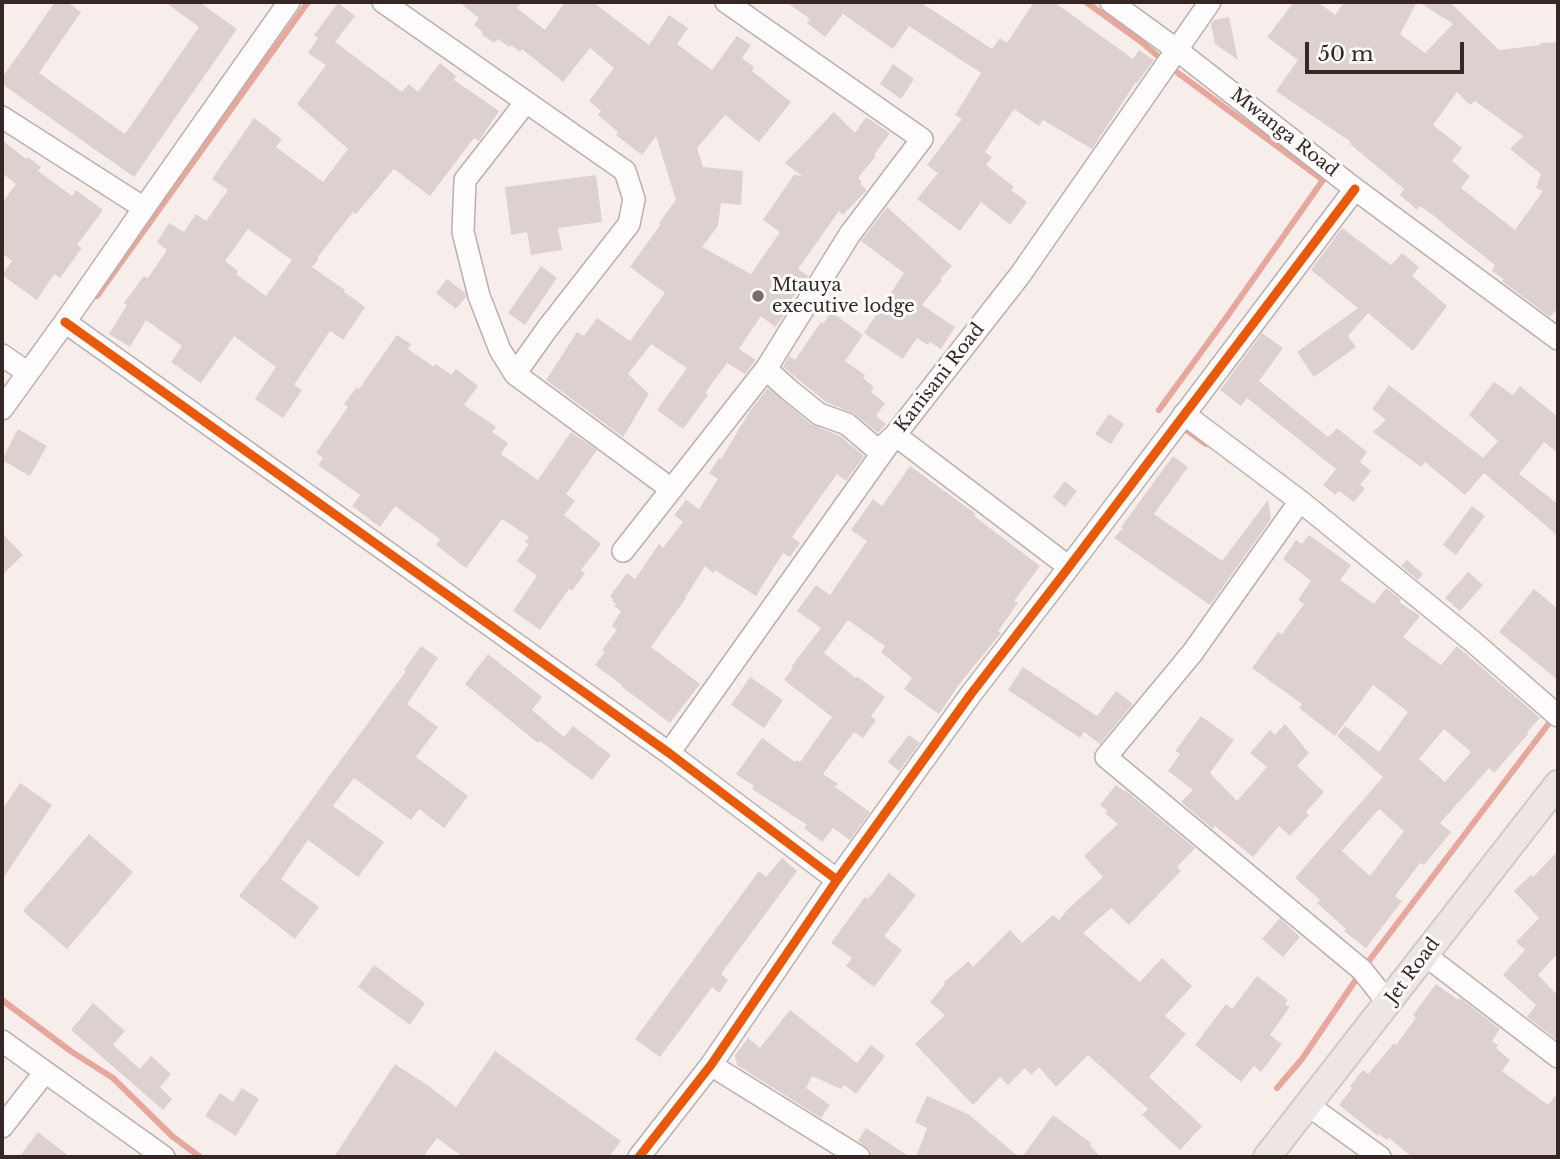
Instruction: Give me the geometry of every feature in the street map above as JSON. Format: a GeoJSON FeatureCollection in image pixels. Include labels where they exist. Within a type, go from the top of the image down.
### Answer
{"type":"FeatureCollection","features":[{"type":"Feature","properties":{"kind":"main road","name":"Jet Road"},"geometry":{"type":"LineString","coordinates":[[1267,1157],[1558,784]]}},
{"type":"Feature","properties":{"kind":"street"},"geometry":{"type":"LineString","coordinates":[[2,410],[289,2]]}},
{"type":"Feature","properties":{"kind":"street"},"geometry":{"type":"LineString","coordinates":[[383,2],[625,171],[634,199],[629,224],[515,374]]}},
{"type":"Feature","properties":{"kind":"street"},"geometry":{"type":"LineString","coordinates":[[623,551],[766,369],[850,234],[922,139],[726,2]]}},
{"type":"Feature","properties":{"kind":"street","name":"Mwanga Road"},"geometry":{"type":"LineString","coordinates":[[1111,2],[1355,189],[1558,339]]}},
{"type":"Feature","properties":{"kind":"street","name":"Kanisani Road"},"geometry":{"type":"LineString","coordinates":[[669,752],[895,435],[1020,275],[1210,2]]}},
{"type":"Feature","properties":{"kind":"street"},"geometry":{"type":"LineString","coordinates":[[526,102],[466,180],[463,232],[479,296],[500,351],[515,374],[671,489]]}},
{"type":"Feature","properties":{"kind":"street"},"geometry":{"type":"LineString","coordinates":[[2,117],[144,208]]}},
{"type":"Feature","properties":{"kind":"street"},"geometry":{"type":"LineString","coordinates":[[639,1157],[711,1065],[837,880],[971,694],[1355,189]]}},
{"type":"Feature","properties":{"kind":"street"},"geometry":{"type":"LineString","coordinates":[[65,322],[669,752],[837,880]]}},
{"type":"Feature","properties":{"kind":"street"},"geometry":{"type":"LineString","coordinates":[[2,355],[28,373]]}},
{"type":"Feature","properties":{"kind":"street"},"geometry":{"type":"LineString","coordinates":[[766,369],[819,414],[846,424],[874,447],[881,448],[895,435],[1069,567]]}},
{"type":"Feature","properties":{"kind":"street"},"geometry":{"type":"LineString","coordinates":[[1184,414],[1300,501],[1471,640],[1558,716]]}},
{"type":"Feature","properties":{"kind":"street"},"geometry":{"type":"LineString","coordinates":[[1300,501],[1193,652],[1106,757],[1362,970],[1388,1003]]}},
{"type":"Feature","properties":{"kind":"street"},"geometry":{"type":"LineString","coordinates":[[1424,955],[1558,1057]]}},
{"type":"Feature","properties":{"kind":"street"},"geometry":{"type":"LineString","coordinates":[[2,1041],[164,1157]]}},
{"type":"Feature","properties":{"kind":"street"},"geometry":{"type":"LineString","coordinates":[[711,1065],[859,1157]]}},
{"type":"Feature","properties":{"kind":"street"},"geometry":{"type":"LineString","coordinates":[[2,1127],[45,1072]]}},
{"type":"Feature","properties":{"kind":"street"},"geometry":{"type":"LineString","coordinates":[[1308,1105],[1380,1157]]}},
{"type":"Feature","properties":{"kind":"building"},"geometry":{"type":"Polygon","coordinates":[[[55,2],[67,2],[81,12],[39,73],[125,134],[199,27],[165,2],[199,2],[237,29],[134,177],[2,84],[2,78],[55,2]]]}},
{"type":"Feature","properties":{"kind":"building"},"geometry":{"type":"Polygon","coordinates":[[[459,2],[522,2],[517,8],[545,30],[565,2],[593,2],[649,45],[669,15],[688,28],[677,44],[712,70],[737,36],[751,45],[742,58],[754,67],[752,71],[791,102],[759,142],[725,115],[697,148],[703,167],[743,171],[741,205],[721,203],[718,226],[702,247],[751,274],[780,232],[763,220],[794,175],[802,176],[785,163],[834,112],[855,133],[866,117],[890,133],[858,178],[867,190],[843,215],[839,211],[798,269],[808,276],[783,311],[785,314],[775,327],[761,316],[739,349],[756,360],[745,374],[727,363],[683,429],[657,410],[687,368],[651,344],[628,374],[649,394],[623,437],[546,380],[577,332],[584,336],[597,318],[630,341],[665,293],[630,267],[676,200],[656,136],[642,155],[616,135],[618,132],[598,115],[601,111],[589,101],[614,68],[590,48],[563,82],[522,49],[520,52],[498,39],[494,43],[481,34],[483,32],[474,25],[479,18],[459,2]]]}},
{"type":"Feature","properties":{"kind":"building"},"geometry":{"type":"Polygon","coordinates":[[[786,2],[920,2],[992,49],[1000,38],[1007,43],[1034,2],[1054,2],[1133,59],[1139,50],[1154,60],[1136,82],[1092,149],[1043,120],[1039,126],[1014,109],[985,152],[992,157],[986,165],[1014,187],[1011,190],[1027,202],[1010,225],[981,202],[960,231],[917,199],[938,173],[927,165],[962,119],[955,115],[981,73],[909,26],[893,49],[843,14],[825,37],[807,23],[810,19],[786,2]]]}},
{"type":"Feature","properties":{"kind":"building"},"geometry":{"type":"Polygon","coordinates":[[[1294,2],[1318,2],[1335,15],[1344,2],[1417,2],[1400,34],[1425,53],[1453,24],[1419,2],[1450,2],[1499,50],[1558,42],[1558,308],[1550,317],[1502,281],[1504,279],[1492,271],[1495,265],[1433,215],[1420,206],[1417,210],[1400,195],[1404,189],[1350,144],[1351,142],[1276,91],[1298,60],[1267,37],[1294,2]],[[1457,92],[1433,125],[1462,148],[1452,161],[1470,176],[1461,188],[1515,230],[1543,191],[1536,188],[1541,174],[1510,149],[1523,136],[1475,101],[1470,105],[1457,92]]]}},
{"type":"Feature","properties":{"kind":"building"},"geometry":{"type":"Polygon","coordinates":[[[338,3],[355,16],[335,42],[402,92],[409,84],[418,92],[440,63],[456,76],[454,80],[499,111],[479,141],[474,138],[430,196],[394,169],[356,214],[353,212],[317,258],[319,259],[312,267],[365,307],[343,340],[330,331],[294,385],[302,390],[283,418],[255,399],[276,367],[234,336],[201,383],[171,362],[182,346],[146,320],[130,347],[109,334],[127,305],[124,303],[144,276],[148,278],[167,250],[157,242],[169,223],[184,232],[196,214],[206,221],[228,190],[212,179],[254,118],[282,139],[276,147],[323,182],[348,149],[297,104],[326,65],[308,53],[318,38],[314,35],[338,3]],[[248,229],[225,261],[238,271],[236,274],[266,296],[292,260],[248,229]]]}},
{"type":"Feature","properties":{"kind":"building"},"geometry":{"type":"Polygon","coordinates":[[[1229,17],[1238,60],[1215,44],[1211,24],[1214,20],[1229,17]]]}},
{"type":"Feature","properties":{"kind":"building"},"geometry":{"type":"Polygon","coordinates":[[[893,64],[914,79],[901,99],[880,84],[893,64]]]}},
{"type":"Feature","properties":{"kind":"building"},"geometry":{"type":"Polygon","coordinates":[[[2,140],[41,167],[38,171],[72,196],[76,190],[103,210],[77,245],[82,248],[60,278],[54,274],[37,300],[2,275],[12,261],[2,253],[2,203],[16,184],[2,173],[2,140]]]}},
{"type":"Feature","properties":{"kind":"building"},"geometry":{"type":"Polygon","coordinates":[[[596,175],[602,222],[558,228],[562,250],[531,255],[527,232],[511,235],[505,187],[596,175]]]}},
{"type":"Feature","properties":{"kind":"building"},"geometry":{"type":"Polygon","coordinates":[[[887,207],[952,266],[922,305],[955,327],[941,349],[917,338],[903,359],[864,333],[904,273],[861,241],[887,207]]]}},
{"type":"Feature","properties":{"kind":"building"},"geometry":{"type":"Polygon","coordinates":[[[1342,228],[1391,265],[1402,253],[1419,267],[1412,276],[1447,306],[1413,351],[1368,313],[1348,336],[1356,347],[1314,377],[1297,352],[1358,308],[1311,270],[1342,228]]]}},
{"type":"Feature","properties":{"kind":"building"},"geometry":{"type":"Polygon","coordinates":[[[541,266],[557,278],[525,325],[508,313],[541,266]]]}},
{"type":"Feature","properties":{"kind":"building"},"geometry":{"type":"Polygon","coordinates":[[[447,279],[465,293],[466,297],[456,309],[436,293],[447,279]]]}},
{"type":"Feature","properties":{"kind":"building"},"geometry":{"type":"Polygon","coordinates":[[[831,312],[863,335],[845,361],[865,375],[863,378],[874,387],[871,392],[885,403],[876,416],[886,424],[878,433],[855,414],[826,402],[783,367],[789,356],[795,360],[831,312]]]}},
{"type":"Feature","properties":{"kind":"building"},"geometry":{"type":"Polygon","coordinates":[[[1262,333],[1283,348],[1259,381],[1328,437],[1337,428],[1367,452],[1360,462],[1371,471],[1360,485],[1365,488],[1354,502],[1339,491],[1335,495],[1323,485],[1336,469],[1247,398],[1241,406],[1220,390],[1262,333]]]}},
{"type":"Feature","properties":{"kind":"building"},"geometry":{"type":"Polygon","coordinates":[[[397,335],[411,344],[408,349],[434,367],[436,364],[451,375],[456,369],[478,386],[464,405],[496,427],[492,432],[508,443],[501,454],[538,480],[571,432],[597,450],[566,494],[575,501],[564,515],[601,544],[581,570],[585,573],[572,591],[569,589],[540,630],[513,611],[537,576],[517,561],[529,544],[525,542],[529,537],[502,519],[466,568],[436,545],[440,539],[395,506],[380,527],[352,506],[360,495],[318,465],[323,458],[316,453],[348,407],[344,404],[357,387],[359,389],[397,335]]]}},
{"type":"Feature","properties":{"kind":"building"},"geometry":{"type":"Polygon","coordinates":[[[1494,382],[1513,395],[1520,386],[1558,417],[1558,453],[1544,442],[1519,474],[1558,504],[1558,536],[1484,473],[1465,495],[1425,462],[1421,467],[1373,432],[1386,420],[1372,409],[1389,385],[1483,458],[1498,441],[1469,415],[1494,382]]]}},
{"type":"Feature","properties":{"kind":"building"},"geometry":{"type":"Polygon","coordinates":[[[768,388],[811,424],[840,436],[864,456],[846,481],[837,474],[792,537],[800,543],[790,557],[783,553],[756,596],[705,566],[651,647],[700,684],[670,723],[595,665],[617,630],[612,626],[621,611],[614,606],[616,604],[610,596],[627,573],[635,579],[659,544],[663,548],[683,522],[674,515],[686,500],[699,509],[718,479],[709,473],[768,388]]]}},
{"type":"Feature","properties":{"kind":"building"},"geometry":{"type":"Polygon","coordinates":[[[1109,414],[1124,424],[1111,444],[1095,434],[1109,414]]]}},
{"type":"Feature","properties":{"kind":"building"},"geometry":{"type":"Polygon","coordinates":[[[18,429],[47,446],[30,476],[2,460],[18,429]]]}},
{"type":"Feature","properties":{"kind":"building"},"geometry":{"type":"Polygon","coordinates":[[[1173,456],[1188,467],[1154,514],[1222,561],[1268,500],[1271,519],[1210,605],[1114,538],[1173,456]]]}},
{"type":"Feature","properties":{"kind":"building"},"geometry":{"type":"Polygon","coordinates":[[[910,466],[976,514],[974,516],[1040,566],[1014,601],[1018,603],[998,631],[1001,633],[960,683],[939,714],[904,689],[912,678],[881,652],[885,646],[848,620],[824,653],[885,697],[871,716],[876,720],[863,738],[854,732],[823,774],[838,784],[835,787],[870,812],[850,840],[833,828],[822,842],[804,828],[807,825],[752,789],[754,786],[736,774],[762,738],[795,762],[800,762],[832,717],[784,680],[821,628],[797,611],[816,585],[830,595],[867,541],[851,530],[873,499],[882,506],[910,466]]]}},
{"type":"Feature","properties":{"kind":"building"},"geometry":{"type":"Polygon","coordinates":[[[1065,481],[1077,491],[1065,507],[1053,497],[1065,481]]]}},
{"type":"Feature","properties":{"kind":"building"},"geometry":{"type":"Polygon","coordinates":[[[1472,506],[1485,516],[1456,555],[1443,545],[1472,506]]]}},
{"type":"Feature","properties":{"kind":"building"},"geometry":{"type":"Polygon","coordinates":[[[2,533],[23,555],[2,575],[2,533]]]}},
{"type":"Feature","properties":{"kind":"building"},"geometry":{"type":"Polygon","coordinates":[[[1309,535],[1351,565],[1340,580],[1374,604],[1386,588],[1401,600],[1399,602],[1420,616],[1403,637],[1441,665],[1457,646],[1540,718],[1494,773],[1489,768],[1440,823],[1451,832],[1424,865],[1420,863],[1395,896],[1402,901],[1366,948],[1344,931],[1346,929],[1317,903],[1320,900],[1295,878],[1383,777],[1337,736],[1345,726],[1379,752],[1408,712],[1373,685],[1335,736],[1299,708],[1302,704],[1252,668],[1278,632],[1282,634],[1304,604],[1298,600],[1311,581],[1283,559],[1296,540],[1302,544],[1309,535]],[[1444,729],[1419,759],[1445,782],[1471,752],[1444,729]],[[1379,809],[1342,851],[1370,876],[1404,831],[1379,809]]]}},
{"type":"Feature","properties":{"kind":"building"},"geometry":{"type":"Polygon","coordinates":[[[1407,560],[1423,574],[1418,580],[1401,566],[1407,560]]]}},
{"type":"Feature","properties":{"kind":"building"},"geometry":{"type":"Polygon","coordinates":[[[1468,572],[1483,585],[1460,611],[1445,598],[1468,572]]]}},
{"type":"Feature","properties":{"kind":"building"},"geometry":{"type":"Polygon","coordinates":[[[1534,589],[1558,609],[1558,680],[1499,632],[1534,589]]]}},
{"type":"Feature","properties":{"kind":"building"},"geometry":{"type":"Polygon","coordinates":[[[421,646],[438,658],[407,704],[438,727],[416,757],[468,796],[444,828],[419,809],[411,820],[354,778],[333,806],[384,842],[358,877],[308,840],[281,879],[319,907],[295,939],[239,896],[406,671],[404,670],[421,646]]]}},
{"type":"Feature","properties":{"kind":"building"},"geometry":{"type":"Polygon","coordinates":[[[488,654],[542,697],[532,710],[564,737],[573,726],[611,755],[592,780],[540,741],[538,743],[465,684],[488,654]]]}},
{"type":"Feature","properties":{"kind":"building"},"geometry":{"type":"Polygon","coordinates":[[[1023,667],[1097,716],[1116,691],[1133,704],[1100,744],[1084,732],[1080,738],[1008,690],[1023,667]]]}},
{"type":"Feature","properties":{"kind":"building"},"geometry":{"type":"Polygon","coordinates":[[[750,677],[783,700],[764,728],[731,705],[750,677]]]}},
{"type":"Feature","properties":{"kind":"building"},"geometry":{"type":"Polygon","coordinates":[[[1201,716],[1234,740],[1210,773],[1237,801],[1267,767],[1250,753],[1270,730],[1275,735],[1285,724],[1309,753],[1297,766],[1324,792],[1306,812],[1309,815],[1290,836],[1279,826],[1253,857],[1181,802],[1193,790],[1168,771],[1180,754],[1175,751],[1201,716]]]}},
{"type":"Feature","properties":{"kind":"building"},"geometry":{"type":"Polygon","coordinates":[[[909,735],[920,743],[899,771],[888,762],[909,735]]]}},
{"type":"Feature","properties":{"kind":"building"},"geometry":{"type":"Polygon","coordinates":[[[20,783],[52,805],[2,880],[2,810],[20,783]]]}},
{"type":"Feature","properties":{"kind":"building"},"geometry":{"type":"Polygon","coordinates":[[[1116,785],[1195,848],[1177,867],[1181,871],[1129,925],[1111,908],[1083,933],[1140,982],[1162,958],[1192,986],[1165,1016],[1186,1034],[1149,1077],[1202,1126],[1180,1150],[1142,1115],[1148,1109],[1088,1055],[1056,1087],[1039,1067],[1031,1075],[1025,1068],[1008,1085],[1000,1077],[973,1105],[915,1044],[945,1015],[930,1002],[944,982],[969,961],[973,967],[1010,930],[1022,943],[1053,915],[1059,920],[1103,877],[1084,856],[1118,824],[1100,805],[1116,785]]]}},
{"type":"Feature","properties":{"kind":"building"},"geometry":{"type":"Polygon","coordinates":[[[89,834],[133,872],[67,949],[23,911],[89,834]]]}},
{"type":"Feature","properties":{"kind":"building"},"geometry":{"type":"Polygon","coordinates":[[[1558,851],[1558,953],[1538,975],[1558,996],[1558,1041],[1527,1017],[1536,1005],[1503,975],[1525,950],[1516,942],[1539,918],[1514,891],[1531,875],[1533,877],[1558,851]]]}},
{"type":"Feature","properties":{"kind":"building"},"geometry":{"type":"Polygon","coordinates":[[[782,858],[797,871],[721,974],[728,980],[719,993],[712,987],[660,1057],[635,1039],[759,871],[766,877],[782,858]]]}},
{"type":"Feature","properties":{"kind":"building"},"geometry":{"type":"Polygon","coordinates":[[[889,873],[916,895],[884,936],[902,950],[874,987],[846,966],[852,958],[831,943],[865,897],[868,899],[889,873]]]}},
{"type":"Feature","properties":{"kind":"building"},"geometry":{"type":"Polygon","coordinates":[[[1280,918],[1300,937],[1283,957],[1262,939],[1280,918]]]}},
{"type":"Feature","properties":{"kind":"building"},"geometry":{"type":"Polygon","coordinates":[[[374,965],[425,1003],[410,1025],[358,987],[374,965]]]}},
{"type":"Feature","properties":{"kind":"building"},"geometry":{"type":"Polygon","coordinates":[[[1257,976],[1288,1000],[1285,1004],[1290,1007],[1270,1035],[1282,1044],[1261,1072],[1254,1066],[1241,1082],[1195,1045],[1226,1004],[1232,1009],[1257,976]]]}},
{"type":"Feature","properties":{"kind":"building"},"geometry":{"type":"Polygon","coordinates":[[[1436,984],[1458,1000],[1460,998],[1500,1029],[1492,1041],[1510,1060],[1502,1071],[1548,1105],[1558,1093],[1558,1157],[1412,1157],[1389,1138],[1387,1140],[1379,1134],[1378,1136],[1339,1105],[1363,1070],[1368,1074],[1394,1043],[1396,1045],[1416,1018],[1413,1015],[1436,984]]]}},
{"type":"Feature","properties":{"kind":"building"},"geometry":{"type":"Polygon","coordinates":[[[93,1003],[125,1031],[113,1045],[140,1069],[151,1056],[171,1074],[160,1087],[172,1099],[163,1110],[71,1030],[93,1003]]]}},
{"type":"Feature","properties":{"kind":"building"},"geometry":{"type":"Polygon","coordinates":[[[790,1010],[857,1063],[871,1045],[885,1056],[856,1094],[844,1085],[841,1089],[812,1076],[806,1088],[830,1105],[821,1118],[737,1065],[735,1055],[748,1038],[760,1048],[790,1010]]]}},
{"type":"Feature","properties":{"kind":"building"},"geometry":{"type":"Polygon","coordinates":[[[495,1051],[621,1141],[609,1157],[463,1157],[437,1138],[423,1157],[334,1157],[395,1064],[456,1107],[495,1051]]]}},
{"type":"Feature","properties":{"kind":"building"},"geometry":{"type":"Polygon","coordinates":[[[242,1088],[259,1099],[236,1136],[205,1116],[220,1093],[233,1102],[242,1088]]]}},
{"type":"Feature","properties":{"kind":"building"},"geometry":{"type":"Polygon","coordinates":[[[927,1096],[968,1114],[1019,1157],[916,1157],[927,1128],[915,1122],[927,1096]]]}},
{"type":"Feature","properties":{"kind":"building"},"geometry":{"type":"Polygon","coordinates":[[[1053,1115],[1091,1143],[1100,1157],[1022,1157],[1053,1115]]]}},
{"type":"Feature","properties":{"kind":"building"},"geometry":{"type":"Polygon","coordinates":[[[866,1128],[910,1157],[872,1157],[870,1150],[858,1141],[866,1128]]]}},
{"type":"Feature","properties":{"kind":"building"},"geometry":{"type":"Polygon","coordinates":[[[38,1132],[70,1157],[19,1157],[38,1132]]]}},
{"type":"Feature","properties":{"kind":"waterway"},"geometry":{"type":"LineString","coordinates":[[97,296],[308,2]]}},
{"type":"Feature","properties":{"kind":"waterway"},"geometry":{"type":"LineString","coordinates":[[1086,2],[1323,180],[1159,410]]}},
{"type":"Feature","properties":{"kind":"waterway"},"geometry":{"type":"LineString","coordinates":[[1181,426],[1206,444]]}},
{"type":"Feature","properties":{"kind":"waterway"},"geometry":{"type":"LineString","coordinates":[[1365,966],[1553,718]]}},
{"type":"Feature","properties":{"kind":"waterway"},"geometry":{"type":"LineString","coordinates":[[1277,1088],[1302,1059],[1359,975]]}},
{"type":"Feature","properties":{"kind":"waterway"},"geometry":{"type":"LineString","coordinates":[[2,1000],[72,1052],[113,1078],[172,1136],[200,1157]]}},
{"type":"Feature","properties":{"kind":"cycle path"},"geometry":{"type":"LineString","coordinates":[[639,1157],[711,1065],[837,880],[971,694],[1355,189]]}},
{"type":"Feature","properties":{"kind":"cycle path"},"geometry":{"type":"LineString","coordinates":[[65,322],[669,753],[837,880]]}},
{"type":"Feature","properties":{"kind":"place","name":"Mtauya executive lodge"},"geometry":{"type":"Point","coordinates":[758,296]}}]}
